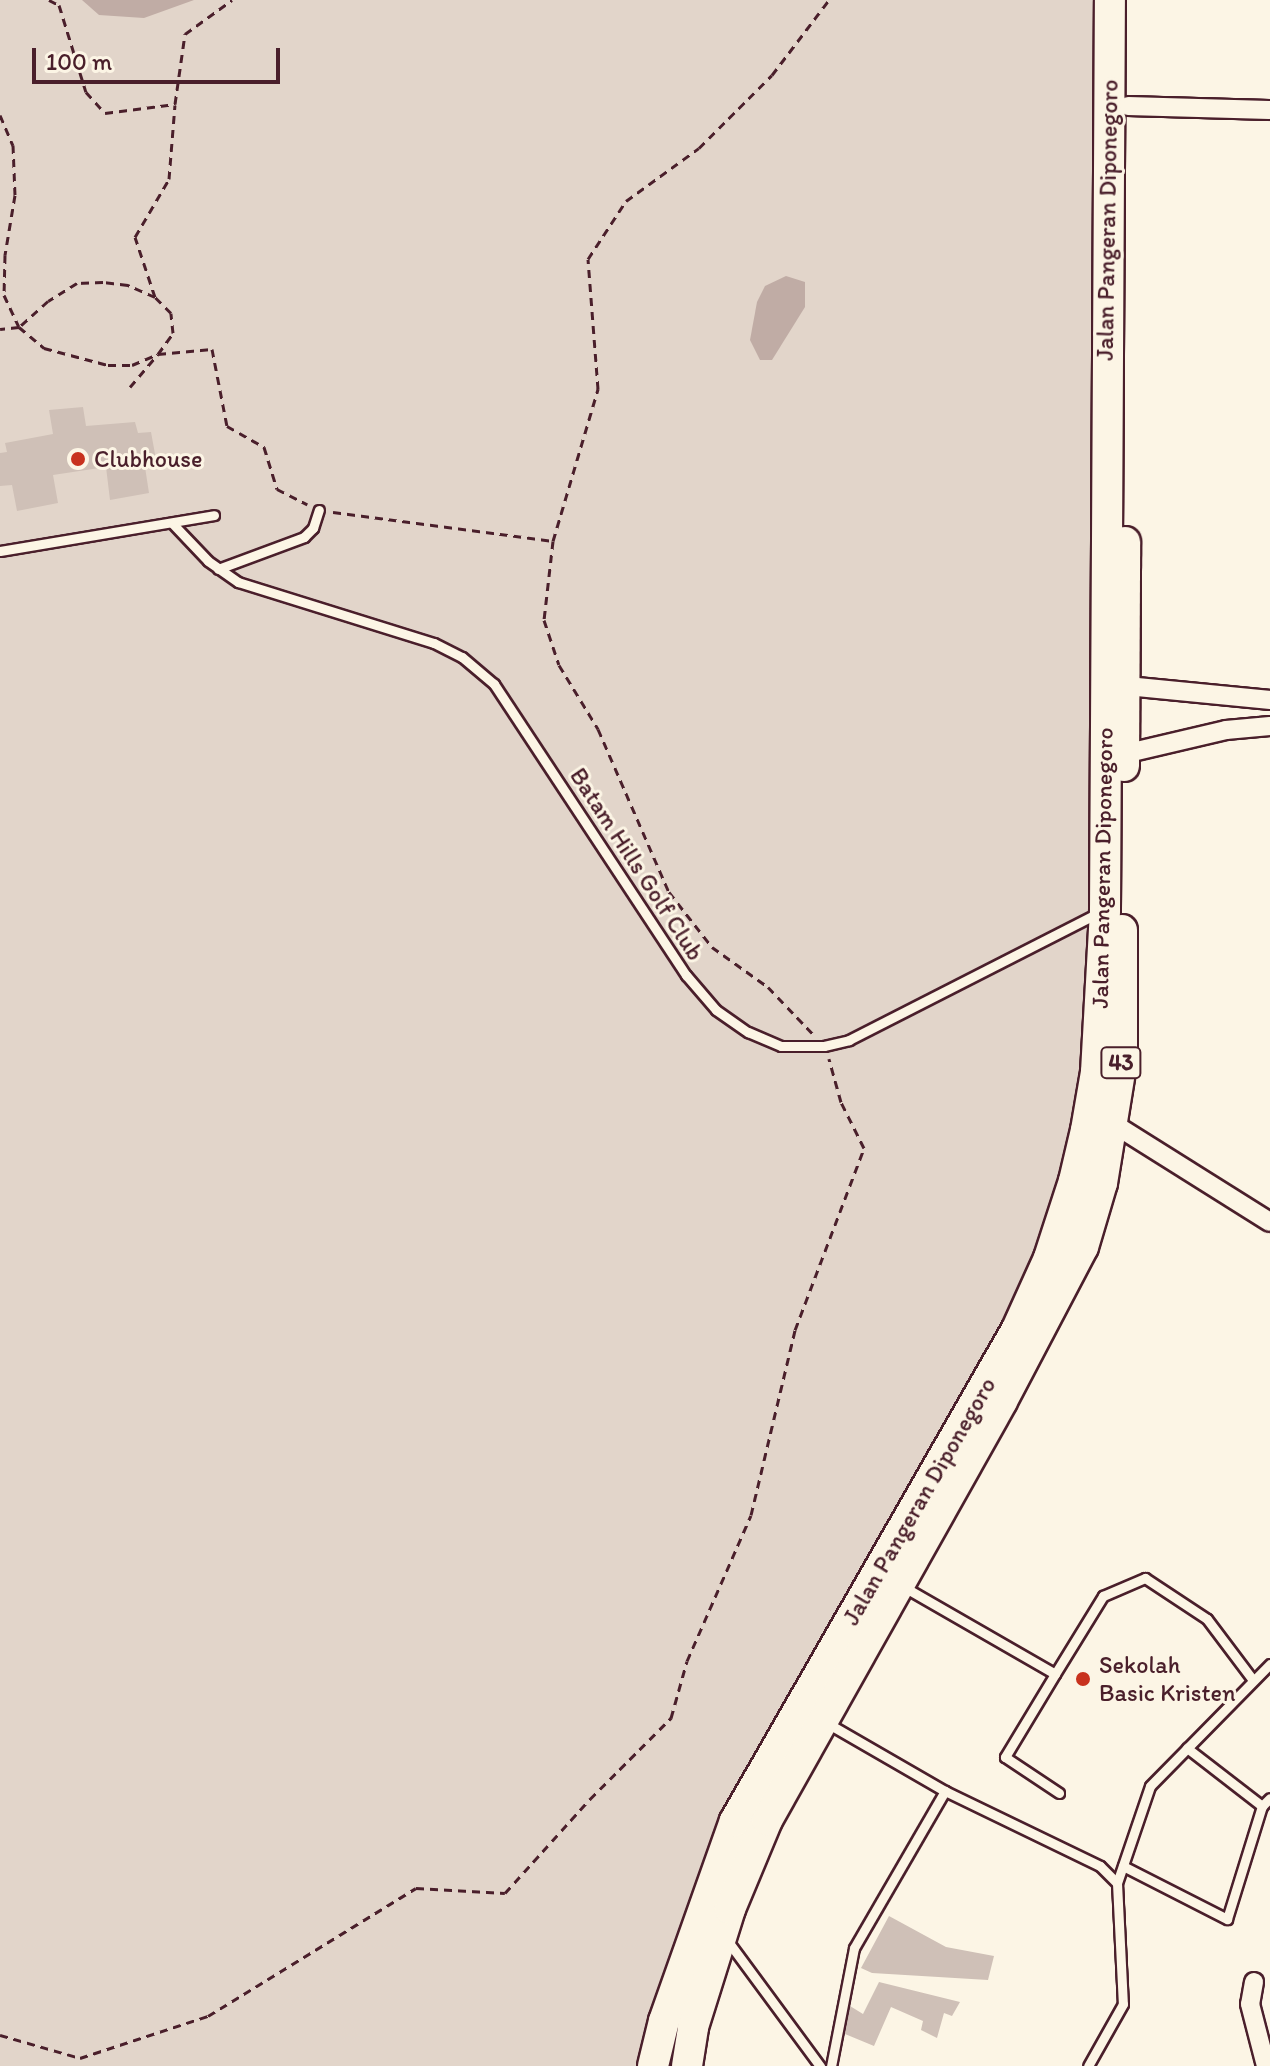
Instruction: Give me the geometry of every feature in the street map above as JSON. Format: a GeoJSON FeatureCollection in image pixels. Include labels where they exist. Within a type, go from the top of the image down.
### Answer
{"type":"FeatureCollection","features":[{"type":"Feature","properties":{"kind":"highway","name":"Jalan Pangeran Diponegoro"},"geometry":{"type":"LineString","coordinates":[[653,2066],[664,2021],[735,1821],[1017,1329],[1049,1258],[1074,1181],[1096,1072],[1105,910],[1110,0]]}},
{"type":"Feature","properties":{"kind":"highway","name":"Jalan Pangeran Diponegoro"},"geometry":{"type":"LineString","coordinates":[[687,2066],[693,2027],[722,1933],[767,1820],[1049,1316],[1083,1247],[1102,1183],[1122,1060],[1127,686],[1123,463],[1130,0]]}},
{"type":"Feature","properties":{"kind":"street"},"geometry":{"type":"LineString","coordinates":[[1128,106],[1270,110]]}},
{"type":"Feature","properties":{"kind":"street"},"geometry":{"type":"LineString","coordinates":[[1127,686],[1270,700]]}},
{"type":"Feature","properties":{"kind":"street"},"geometry":{"type":"LineString","coordinates":[[1124,754],[1226,730],[1270,726]]}},
{"type":"Feature","properties":{"kind":"street"},"geometry":{"type":"LineString","coordinates":[[1112,1123],[1270,1222]]}},
{"type":"Feature","properties":{"kind":"street"},"geometry":{"type":"LineString","coordinates":[[1254,1982],[1250,2004],[1266,2066]]}},
{"type":"Feature","properties":{"kind":"lane"},"geometry":{"type":"LineString","coordinates":[[218,569],[304,537],[313,528],[319,510]]}},
{"type":"Feature","properties":{"kind":"lane"},"geometry":{"type":"LineString","coordinates":[[0,551],[214,515]]}},
{"type":"Feature","properties":{"kind":"lane","name":"Batam Hills Golf Club"},"geometry":{"type":"LineString","coordinates":[[172,523],[218,569],[238,582],[434,643],[462,657],[494,684],[686,975],[716,1010],[748,1032],[781,1046],[824,1046],[849,1040],[1105,910]]}},
{"type":"Feature","properties":{"kind":"lane"},"geometry":{"type":"LineString","coordinates":[[1059,1793],[1005,1757],[1103,1596],[1145,1578],[1207,1619],[1253,1680]]}},
{"type":"Feature","properties":{"kind":"lane"},"geometry":{"type":"LineString","coordinates":[[901,1585],[1055,1674]]}},
{"type":"Feature","properties":{"kind":"lane"},"geometry":{"type":"LineString","coordinates":[[1088,2066],[1123,2004],[1117,1883],[1150,1786],[1270,1664]]}},
{"type":"Feature","properties":{"kind":"lane"},"geometry":{"type":"LineString","coordinates":[[824,1721],[945,1791],[1100,1866],[1117,1883]]}},
{"type":"Feature","properties":{"kind":"lane"},"geometry":{"type":"LineString","coordinates":[[1187,1748],[1262,1806]]}},
{"type":"Feature","properties":{"kind":"lane"},"geometry":{"type":"LineString","coordinates":[[831,2066],[854,1948],[945,1791]]}},
{"type":"Feature","properties":{"kind":"lane"},"geometry":{"type":"LineString","coordinates":[[1123,1866],[1227,1919],[1262,1806],[1270,1798]]}},
{"type":"Feature","properties":{"kind":"lane"},"geometry":{"type":"LineString","coordinates":[[722,1933],[820,2066]]}},
{"type":"Feature","properties":{"kind":"path"},"geometry":{"type":"LineString","coordinates":[[49,0],[58,2],[86,92],[105,113],[175,104]]}},
{"type":"Feature","properties":{"kind":"path"},"geometry":{"type":"LineString","coordinates":[[155,297],[135,237],[169,179],[185,34],[232,0]]}},
{"type":"Feature","properties":{"kind":"path"},"geometry":{"type":"LineString","coordinates":[[0,2035],[80,2058],[208,2016],[416,1888],[505,1893],[590,1799],[671,1718],[687,1661],[751,1515],[795,1330],[864,1148],[841,1102],[824,1046],[768,987],[712,947],[669,892],[598,729],[559,665],[544,620],[553,541],[598,389],[588,259],[626,201],[699,148],[772,75],[829,0]]}},
{"type":"Feature","properties":{"kind":"path"},"geometry":{"type":"LineString","coordinates":[[0,115],[13,145],[15,195],[5,255],[4,295],[19,327],[44,348],[108,365],[132,365],[158,354],[212,349],[227,426],[264,447],[277,489],[319,510],[553,541]]}},
{"type":"Feature","properties":{"kind":"path"},"geometry":{"type":"LineString","coordinates":[[0,329],[19,327],[48,301],[77,283],[128,285],[155,297],[171,313],[173,333],[130,387]]}},
{"type":"Feature","properties":{"kind":"shaded area"},"geometry":{"type":"Polygon","coordinates":[[[0,0],[1114,0],[1111,432],[1082,1186],[656,2066],[0,2066],[0,0]]]}},
{"type":"Feature","properties":{"kind":"shaded area"},"geometry":{"type":"Polygon","coordinates":[[[82,0],[194,0],[144,18],[99,15],[82,0]]]}},
{"type":"Feature","properties":{"kind":"shaded area"},"geometry":{"type":"Polygon","coordinates":[[[786,276],[805,282],[805,307],[772,360],[760,360],[750,340],[757,302],[765,286],[786,276]]]}},
{"type":"Feature","properties":{"kind":"building","name":"Clubhouse"},"geometry":{"type":"Polygon","coordinates":[[[83,407],[86,426],[135,422],[138,433],[151,432],[157,465],[145,467],[149,493],[110,500],[106,467],[53,475],[58,503],[17,511],[12,485],[0,486],[0,453],[7,452],[5,443],[53,434],[49,410],[83,407]]]}},
{"type":"Feature","properties":{"kind":"building"},"geometry":{"type":"Polygon","coordinates":[[[889,1916],[946,1947],[994,1956],[988,1980],[872,1973],[861,1968],[889,1916]]]}},
{"type":"Feature","properties":{"kind":"building"},"geometry":{"type":"Polygon","coordinates":[[[879,1982],[960,2002],[952,2016],[944,2013],[937,2038],[921,2030],[923,2021],[891,2007],[874,2046],[845,2034],[850,2006],[863,2014],[879,1982]]]}},
{"type":"Feature","properties":{"kind":"place","name":"Clubhouse"},"geometry":{"type":"Point","coordinates":[78,459]}},
{"type":"Feature","properties":{"kind":"place","name":"Sekolah Basic Kristen"},"geometry":{"type":"Point","coordinates":[1083,1679]}}]}
